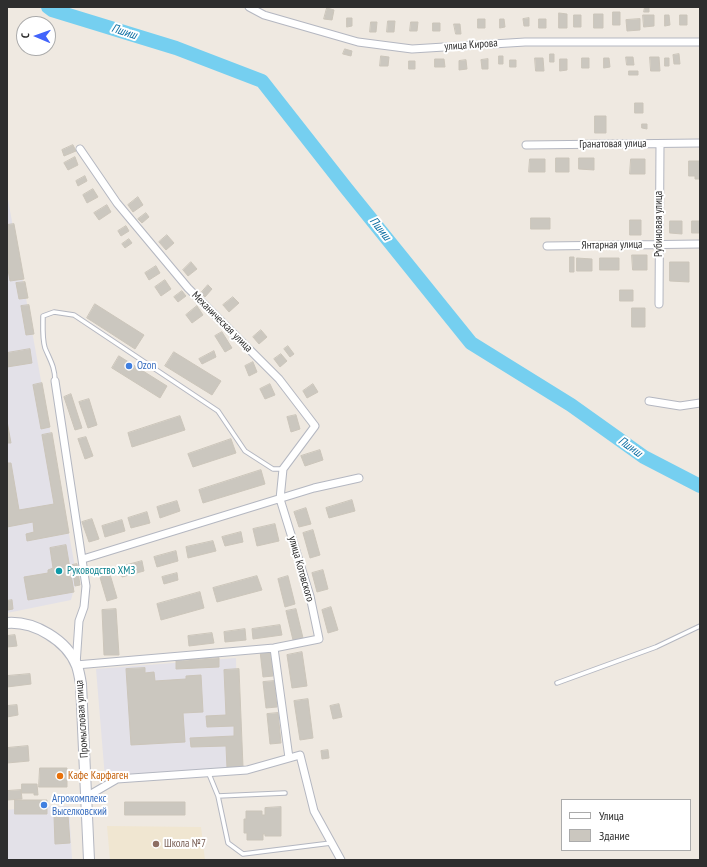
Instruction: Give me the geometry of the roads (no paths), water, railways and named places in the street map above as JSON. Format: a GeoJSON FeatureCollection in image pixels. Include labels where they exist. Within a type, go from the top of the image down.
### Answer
{"type":"FeatureCollection","features":[{"type":"Feature","properties":{"kind":"main road","name":"Промысловая улица"},"geometry":{"type":"LineString","coordinates":[[7,623],[18,622],[43,630],[64,646],[76,665],[81,684],[89,860]]}},
{"type":"Feature","properties":{"kind":"street","name":"улица Кирова"},"geometry":{"type":"LineString","coordinates":[[249,7],[264,15],[358,42],[412,49],[525,42],[700,42]]}},
{"type":"Feature","properties":{"kind":"street","name":"Гранатовая улица"},"geometry":{"type":"LineString","coordinates":[[526,146],[700,143]]}},
{"type":"Feature","properties":{"kind":"street","name":"Рубиновая улица"},"geometry":{"type":"LineString","coordinates":[[659,304],[658,244],[660,144]]}},
{"type":"Feature","properties":{"kind":"street","name":"Механическая улица"},"geometry":{"type":"LineString","coordinates":[[80,149],[117,203],[188,288],[279,379],[315,426],[283,469]]}},
{"type":"Feature","properties":{"kind":"street","name":"Янтарная улица"},"geometry":{"type":"LineString","coordinates":[[547,246],[700,244]]}},
{"type":"Feature","properties":{"kind":"street"},"geometry":{"type":"LineString","coordinates":[[55,381],[86,586],[84,607],[79,621],[76,665],[274,648],[289,758]]}},
{"type":"Feature","properties":{"kind":"street"},"geometry":{"type":"LineString","coordinates":[[649,401],[680,406],[700,403]]}},
{"type":"Feature","properties":{"kind":"street"},"geometry":{"type":"LineString","coordinates":[[280,499],[283,469]]}},
{"type":"Feature","properties":{"kind":"street"},"geometry":{"type":"LineString","coordinates":[[83,559],[314,488],[360,478]]}},
{"type":"Feature","properties":{"kind":"street","name":"улица Котовского"},"geometry":{"type":"LineString","coordinates":[[274,648],[319,640],[310,596],[280,499]]}},
{"type":"Feature","properties":{"kind":"street"},"geometry":{"type":"LineString","coordinates":[[86,797],[117,779],[209,774],[247,770],[300,755],[314,811],[341,860]]}},
{"type":"Feature","properties":{"kind":"lane"},"geometry":{"type":"LineString","coordinates":[[55,381],[55,371],[45,347],[43,330],[43,316],[54,312],[74,316],[218,411],[245,451],[274,469],[283,469]]}},
{"type":"Feature","properties":{"kind":"lane"},"geometry":{"type":"LineString","coordinates":[[557,683],[656,647],[700,626]]}},
{"type":"Feature","properties":{"kind":"lane"},"geometry":{"type":"LineString","coordinates":[[209,774],[218,796],[228,843],[243,854],[332,843]]}},
{"type":"Feature","properties":{"kind":"lane"},"geometry":{"type":"LineString","coordinates":[[218,796],[285,794]]}},
{"type":"Feature","properties":{"kind":"waterway","name":"Пшиш"},"geometry":{"type":"LineString","coordinates":[[48,7],[52,10],[176,48],[262,81],[471,343],[571,405],[644,457],[700,486]]}},
{"type":"Feature","properties":{"kind":"place","name":"Ozon"},"geometry":{"type":"Point","coordinates":[129,366]}},
{"type":"Feature","properties":{"kind":"place","name":"Руководство ХМЗ"},"geometry":{"type":"Point","coordinates":[59,571]}},
{"type":"Feature","properties":{"kind":"place","name":"Кафе Карфаген"},"geometry":{"type":"Point","coordinates":[60,776]}},
{"type":"Feature","properties":{"kind":"place","name":"Агрокомплекс Выселковский"},"geometry":{"type":"Point","coordinates":[44,805]}},
{"type":"Feature","properties":{"kind":"place","name":"Школа №7"},"geometry":{"type":"Point","coordinates":[156,844]}}]}
